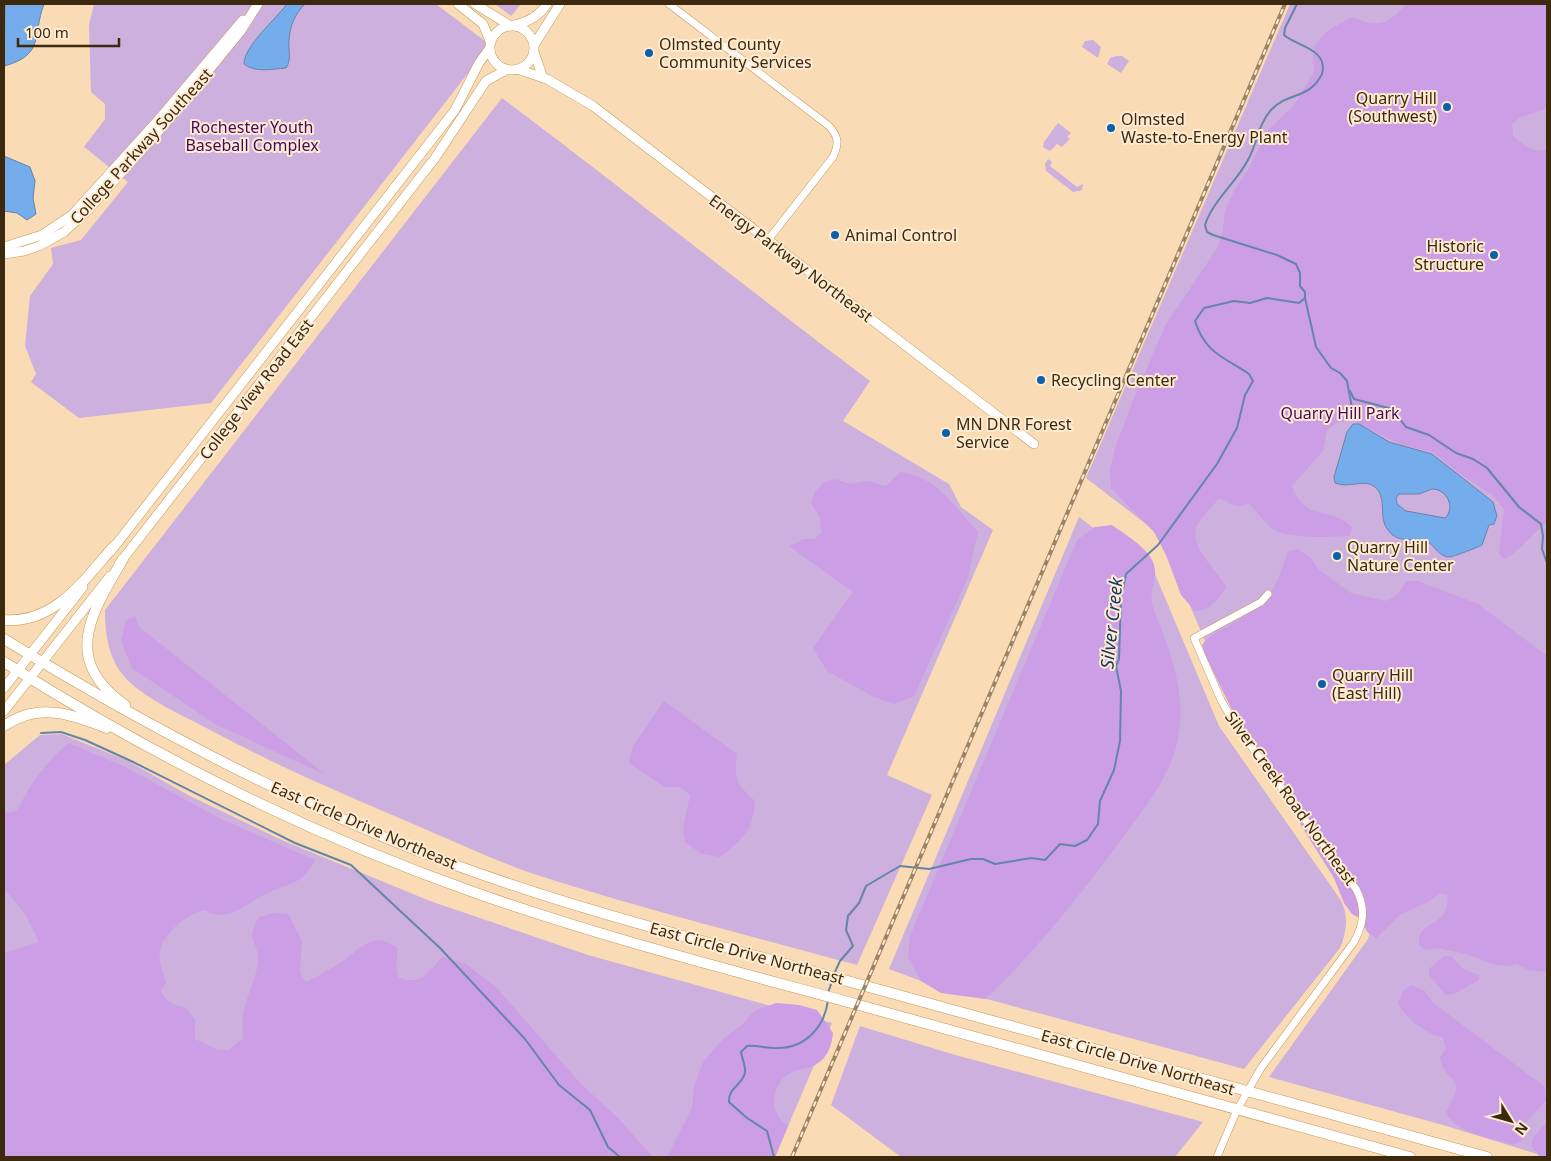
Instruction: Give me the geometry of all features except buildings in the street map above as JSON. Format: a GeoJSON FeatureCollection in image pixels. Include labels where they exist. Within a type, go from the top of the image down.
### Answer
{"type":"FeatureCollection","features":[{"type":"Feature","properties":{"kind":"main road"},"geometry":{"type":"LineString","coordinates":[[458,4],[483,24],[495,62],[506,70],[518,70],[531,60],[534,49],[560,4]]}},
{"type":"Feature","properties":{"kind":"main road"},"geometry":{"type":"LineString","coordinates":[[475,4],[528,32],[543,78]]}},
{"type":"Feature","properties":{"kind":"main road"},"geometry":{"type":"LineString","coordinates":[[490,45],[497,30],[526,22],[542,12],[546,4]]}},
{"type":"Feature","properties":{"kind":"main road","name":"College Parkway Southeast"},"geometry":{"type":"LineString","coordinates":[[4,247],[42,235],[72,216],[159,119],[232,30],[257,5]]}},
{"type":"Feature","properties":{"kind":"main road","name":"College Parkway Southeast"},"geometry":{"type":"LineString","coordinates":[[4,254],[24,251],[39,246],[64,232],[87,211],[165,124],[240,32],[257,5]]}},
{"type":"Feature","properties":{"kind":"main road","name":"College View Road East"},"geometry":{"type":"LineString","coordinates":[[4,688],[456,110],[490,45]]}},
{"type":"Feature","properties":{"kind":"main road","name":"College View Road East"},"geometry":{"type":"LineString","coordinates":[[4,710],[430,166],[456,130],[486,82],[506,70]]}},
{"type":"Feature","properties":{"kind":"main road","name":"Energy Parkway Northeast"},"geometry":{"type":"LineString","coordinates":[[518,70],[543,78],[593,106],[1034,444]]}},
{"type":"Feature","properties":{"kind":"main road"},"geometry":{"type":"LineString","coordinates":[[4,620],[28,619],[50,610],[69,596],[114,546]]}},
{"type":"Feature","properties":{"kind":"main road"},"geometry":{"type":"LineString","coordinates":[[123,559],[91,619],[87,640],[90,659],[96,675],[108,691],[167,734]]}},
{"type":"Feature","properties":{"kind":"main road","name":"East Circle Drive Northeast"},"geometry":{"type":"LineString","coordinates":[[4,639],[167,734],[338,817],[474,872],[594,911],[1487,1157]]}},
{"type":"Feature","properties":{"kind":"main road","name":"East Circle Drive Northeast"},"geometry":{"type":"LineString","coordinates":[[4,662],[138,740],[258,801],[326,833],[472,892],[618,938],[1410,1157]]}},
{"type":"Feature","properties":{"kind":"main road"},"geometry":{"type":"LineString","coordinates":[[4,726],[28,714],[59,712],[138,740]]}},
{"type":"Feature","properties":{"kind":"street"},"geometry":{"type":"LineString","coordinates":[[669,4],[823,122],[837,136],[838,142],[833,157],[768,240]]}},
{"type":"Feature","properties":{"kind":"street","name":"Silver Creek Road Northeast"},"geometry":{"type":"LineString","coordinates":[[1217,1157],[1246,1092],[1273,1051],[1354,942],[1361,928],[1364,912],[1360,896],[1352,881],[1234,723],[1221,700],[1194,638],[1261,602],[1268,594]]}},
{"type":"Feature","properties":{"kind":"green space","name":"Rochester Youth Baseball Complex"},"geometry":{"type":"Polygon","coordinates":[[[94,4],[436,4],[490,45],[211,403],[79,418],[31,382],[36,374],[25,346],[30,296],[53,264],[51,248],[81,240],[128,182],[84,147],[105,119],[105,104],[91,92],[89,25],[94,4]]]}},
{"type":"Feature","properties":{"kind":"green space"},"geometry":{"type":"Polygon","coordinates":[[[495,4],[521,4],[511,16],[495,4]]]}},
{"type":"Feature","properties":{"kind":"green space","name":"Quarry Hill Park"},"geometry":{"type":"Polygon","coordinates":[[[1290,4],[1547,4],[1547,1157],[1443,1125],[1269,1077],[1368,939],[1372,922],[1208,648],[1177,575],[1189,557],[1086,478],[1290,4]]]}},
{"type":"Feature","properties":{"kind":"green space"},"geometry":{"type":"Polygon","coordinates":[[[1406,4],[1547,4],[1547,108],[1519,118],[1512,124],[1513,136],[1529,148],[1542,151],[1547,150],[1547,522],[1514,553],[1504,559],[1499,554],[1504,509],[1492,495],[1460,474],[1433,452],[1402,445],[1353,421],[1338,422],[1327,430],[1323,451],[1292,486],[1297,497],[1304,505],[1344,520],[1352,527],[1350,536],[1308,537],[1285,534],[1269,526],[1248,503],[1238,507],[1219,498],[1201,519],[1196,528],[1195,537],[1198,546],[1226,587],[1214,604],[1205,609],[1195,611],[1181,595],[1166,555],[1154,532],[1111,488],[1110,470],[1115,448],[1166,324],[1216,250],[1223,231],[1225,211],[1235,189],[1248,170],[1269,129],[1295,104],[1315,70],[1313,60],[1317,43],[1328,31],[1353,17],[1369,23],[1382,22],[1394,16],[1406,4]]]}},
{"type":"Feature","properties":{"kind":"green space"},"geometry":{"type":"Polygon","coordinates":[[[1093,40],[1101,47],[1098,58],[1082,47],[1085,41],[1093,40]]]}},
{"type":"Feature","properties":{"kind":"green space"},"geometry":{"type":"Polygon","coordinates":[[[1122,56],[1129,61],[1121,73],[1107,64],[1110,58],[1122,56]]]}},
{"type":"Feature","properties":{"kind":"green space"},"geometry":{"type":"Polygon","coordinates":[[[502,98],[870,381],[843,421],[949,484],[961,507],[993,530],[887,775],[932,795],[857,965],[612,898],[501,862],[290,770],[181,715],[131,684],[114,660],[107,635],[105,610],[502,98]]]}},
{"type":"Feature","properties":{"kind":"green space"},"geometry":{"type":"Polygon","coordinates":[[[1058,123],[1071,133],[1067,137],[1070,139],[1062,147],[1057,144],[1050,151],[1043,147],[1044,142],[1058,123]]]}},
{"type":"Feature","properties":{"kind":"green space"},"geometry":{"type":"Polygon","coordinates":[[[1048,159],[1052,162],[1050,166],[1077,187],[1083,184],[1082,190],[1073,192],[1046,171],[1045,164],[1048,159]]]}},
{"type":"Feature","properties":{"kind":"green space"},"geometry":{"type":"Polygon","coordinates":[[[900,472],[913,475],[935,486],[978,532],[968,577],[914,696],[894,704],[874,697],[827,671],[813,648],[853,592],[789,546],[804,539],[814,539],[821,533],[820,518],[811,503],[815,492],[824,482],[835,479],[850,484],[867,481],[886,486],[900,472]]]}},
{"type":"Feature","properties":{"kind":"green space"},"geometry":{"type":"Polygon","coordinates":[[[1079,517],[1155,574],[1219,726],[1340,899],[1345,911],[1345,929],[1340,948],[1244,1069],[921,981],[889,969],[1079,517]]]}},
{"type":"Feature","properties":{"kind":"green space"},"geometry":{"type":"Polygon","coordinates":[[[1112,525],[1140,546],[1151,559],[1154,566],[1152,602],[1170,652],[1180,700],[1181,716],[1176,748],[1164,778],[1147,805],[1103,865],[1021,963],[985,999],[941,993],[921,981],[908,957],[910,936],[1077,540],[1095,527],[1112,525]]]}},
{"type":"Feature","properties":{"kind":"green space"},"geometry":{"type":"Polygon","coordinates":[[[1297,549],[1311,558],[1319,570],[1351,593],[1386,601],[1398,594],[1406,581],[1418,581],[1478,604],[1547,656],[1547,972],[1529,970],[1516,964],[1507,966],[1493,964],[1466,954],[1437,948],[1425,950],[1419,945],[1422,932],[1442,916],[1447,908],[1448,895],[1440,893],[1430,901],[1401,914],[1376,938],[1367,932],[1361,919],[1352,914],[1344,903],[1334,878],[1280,792],[1273,772],[1233,712],[1202,645],[1211,636],[1254,610],[1262,603],[1279,577],[1288,551],[1297,549]]]}},
{"type":"Feature","properties":{"kind":"green space"},"geometry":{"type":"Polygon","coordinates":[[[135,616],[139,627],[326,775],[215,724],[132,668],[121,641],[126,621],[135,616]]]}},
{"type":"Feature","properties":{"kind":"green space"},"geometry":{"type":"Polygon","coordinates":[[[664,701],[737,754],[736,775],[740,785],[755,801],[752,820],[745,834],[720,857],[702,854],[685,842],[683,829],[690,795],[680,787],[665,787],[629,763],[633,746],[664,701]]]}},
{"type":"Feature","properties":{"kind":"green space"},"geometry":{"type":"Polygon","coordinates":[[[62,734],[128,761],[190,796],[284,841],[430,901],[588,955],[832,1023],[775,1157],[4,1157],[4,765],[40,735],[62,734]]]}},
{"type":"Feature","properties":{"kind":"green space"},"geometry":{"type":"Polygon","coordinates":[[[69,743],[125,767],[221,819],[315,860],[306,874],[296,881],[230,913],[222,915],[204,910],[197,912],[177,925],[166,938],[160,951],[161,967],[166,982],[161,991],[170,1003],[185,1007],[195,1020],[195,1039],[218,1050],[228,1050],[243,1038],[243,1013],[256,974],[258,961],[258,954],[252,937],[255,926],[259,917],[275,913],[288,914],[302,941],[300,973],[306,982],[340,963],[368,943],[382,940],[398,949],[396,966],[398,977],[406,980],[418,979],[428,973],[442,957],[466,964],[496,987],[580,1083],[618,1118],[653,1157],[4,1157],[4,953],[39,942],[25,914],[4,888],[4,813],[17,811],[39,774],[69,743]]]}},
{"type":"Feature","properties":{"kind":"green space"},"geometry":{"type":"Polygon","coordinates":[[[1444,956],[1452,957],[1463,969],[1479,975],[1479,980],[1454,994],[1446,995],[1429,975],[1429,969],[1444,956]]]}},
{"type":"Feature","properties":{"kind":"green space"},"geometry":{"type":"Polygon","coordinates":[[[1411,985],[1425,991],[1432,1002],[1545,1087],[1546,1101],[1523,1125],[1526,1134],[1523,1140],[1514,1145],[1486,1137],[1466,1130],[1451,1119],[1446,1112],[1456,1091],[1456,1085],[1443,1067],[1440,1058],[1446,1048],[1443,1038],[1417,1025],[1406,1015],[1398,1003],[1403,991],[1411,985]]]}},
{"type":"Feature","properties":{"kind":"green space"},"geometry":{"type":"Polygon","coordinates":[[[776,1003],[799,1005],[817,1010],[833,1033],[829,1050],[821,1060],[815,1065],[792,1072],[779,1083],[774,1099],[775,1107],[777,1114],[788,1126],[775,1157],[667,1157],[692,1108],[694,1087],[703,1062],[724,1038],[742,1025],[754,1011],[776,1003]]]}},
{"type":"Feature","properties":{"kind":"green space"},"geometry":{"type":"Polygon","coordinates":[[[860,1026],[952,1054],[1203,1122],[1175,1157],[901,1157],[831,1105],[860,1026]]]}},
{"type":"Feature","properties":{"kind":"green space"},"geometry":{"type":"Polygon","coordinates":[[[1547,1122],[1547,1157],[1540,1157],[1531,1146],[1534,1136],[1547,1122]]]}},
{"type":"Feature","properties":{"kind":"water"},"geometry":{"type":"Polygon","coordinates":[[[5,4],[44,4],[32,50],[26,56],[4,66],[5,4]]]}},
{"type":"Feature","properties":{"kind":"water"},"geometry":{"type":"Polygon","coordinates":[[[287,4],[305,4],[298,12],[292,25],[289,40],[289,58],[286,68],[254,69],[244,64],[249,49],[287,4]]]}},
{"type":"Feature","properties":{"kind":"water"},"geometry":{"type":"Polygon","coordinates":[[[4,156],[30,167],[35,181],[33,198],[36,214],[27,220],[17,213],[4,211],[4,156]]]}},
{"type":"Feature","properties":{"kind":"water"},"geometry":{"type":"Polygon","coordinates":[[[1353,424],[1359,424],[1389,442],[1432,454],[1493,502],[1497,516],[1494,524],[1489,525],[1482,545],[1446,557],[1440,554],[1428,542],[1401,539],[1391,533],[1384,522],[1381,496],[1375,487],[1366,483],[1341,485],[1335,483],[1334,477],[1347,432],[1353,424]],[[1432,489],[1419,494],[1399,494],[1396,498],[1397,504],[1406,511],[1445,518],[1450,509],[1450,504],[1446,496],[1432,489]]]}},
{"type":"Feature","properties":{"kind":"waterway","name":"Silver Creek"},"geometry":{"type":"LineString","coordinates":[[834,974],[840,961],[853,946],[846,930],[848,916],[859,903],[866,886],[900,866],[929,869],[971,859],[983,859],[995,864],[1031,858],[1045,860],[1060,844],[1075,846],[1087,840],[1098,824],[1100,801],[1114,770],[1120,741],[1121,691],[1116,666],[1119,659],[1121,598],[1126,574],[1158,545],[1217,464],[1237,428],[1245,395],[1253,381],[1249,374],[1216,353],[1210,347],[1199,332],[1195,321],[1204,308],[1234,301],[1250,303],[1267,298],[1299,303],[1305,298],[1305,292],[1300,286],[1300,273],[1296,264],[1277,255],[1213,235],[1207,232],[1205,225],[1214,207],[1239,175],[1252,152],[1267,115],[1278,104],[1311,88],[1322,74],[1323,66],[1321,59],[1310,49],[1284,35],[1285,28],[1297,4]]}},
{"type":"Feature","properties":{"kind":"waterway"},"geometry":{"type":"LineString","coordinates":[[1305,298],[1316,347],[1331,368],[1340,373],[1347,381],[1353,413]]}},
{"type":"Feature","properties":{"kind":"waterway"},"geometry":{"type":"LineString","coordinates":[[1350,391],[1354,399],[1392,409],[1406,427],[1429,435],[1456,453],[1473,459],[1487,468],[1519,507],[1541,524],[1543,536],[1542,549],[1547,563]]}},
{"type":"Feature","properties":{"kind":"waterway"},"geometry":{"type":"LineString","coordinates":[[41,733],[61,732],[85,740],[295,843],[351,865],[440,948],[525,1039],[559,1085],[590,1110],[608,1147],[620,1157]]}},
{"type":"Feature","properties":{"kind":"waterway","name":"Silver Creek"},"geometry":{"type":"LineString","coordinates":[[828,993],[832,981]]}},
{"type":"Feature","properties":{"kind":"waterway","name":"Silver Creek"},"geometry":{"type":"LineString","coordinates":[[774,1157],[767,1131],[747,1118],[729,1102],[731,1093],[745,1073],[741,1052],[747,1046],[788,1047],[805,1040],[818,1027],[826,1010],[828,1000]]}},
{"type":"Feature","properties":{"kind":"railway"},"geometry":{"type":"LineString","coordinates":[[792,1157],[1285,4]]}},
{"type":"Feature","properties":{"kind":"place","name":"Olmsted County Community Services"},"geometry":{"type":"Point","coordinates":[649,53]}},
{"type":"Feature","properties":{"kind":"place","name":"Quarry Hill (Southwest)"},"geometry":{"type":"Point","coordinates":[1447,107]}},
{"type":"Feature","properties":{"kind":"place","name":"Olmsted Waste-to-Energy Plant"},"geometry":{"type":"Point","coordinates":[1111,128]}},
{"type":"Feature","properties":{"kind":"place","name":"Animal Control"},"geometry":{"type":"Point","coordinates":[835,235]}},
{"type":"Feature","properties":{"kind":"place","name":"Historic Structure"},"geometry":{"type":"Point","coordinates":[1494,255]}},
{"type":"Feature","properties":{"kind":"place","name":"Recycling Center"},"geometry":{"type":"Point","coordinates":[1041,380]}},
{"type":"Feature","properties":{"kind":"place","name":"MN DNR Forest Service"},"geometry":{"type":"Point","coordinates":[946,433]}},
{"type":"Feature","properties":{"kind":"place","name":"Quarry Hill Nature Center"},"geometry":{"type":"Point","coordinates":[1337,556]}},
{"type":"Feature","properties":{"kind":"place","name":"Quarry Hill (East Hill)"},"geometry":{"type":"Point","coordinates":[1322,684]}}]}
